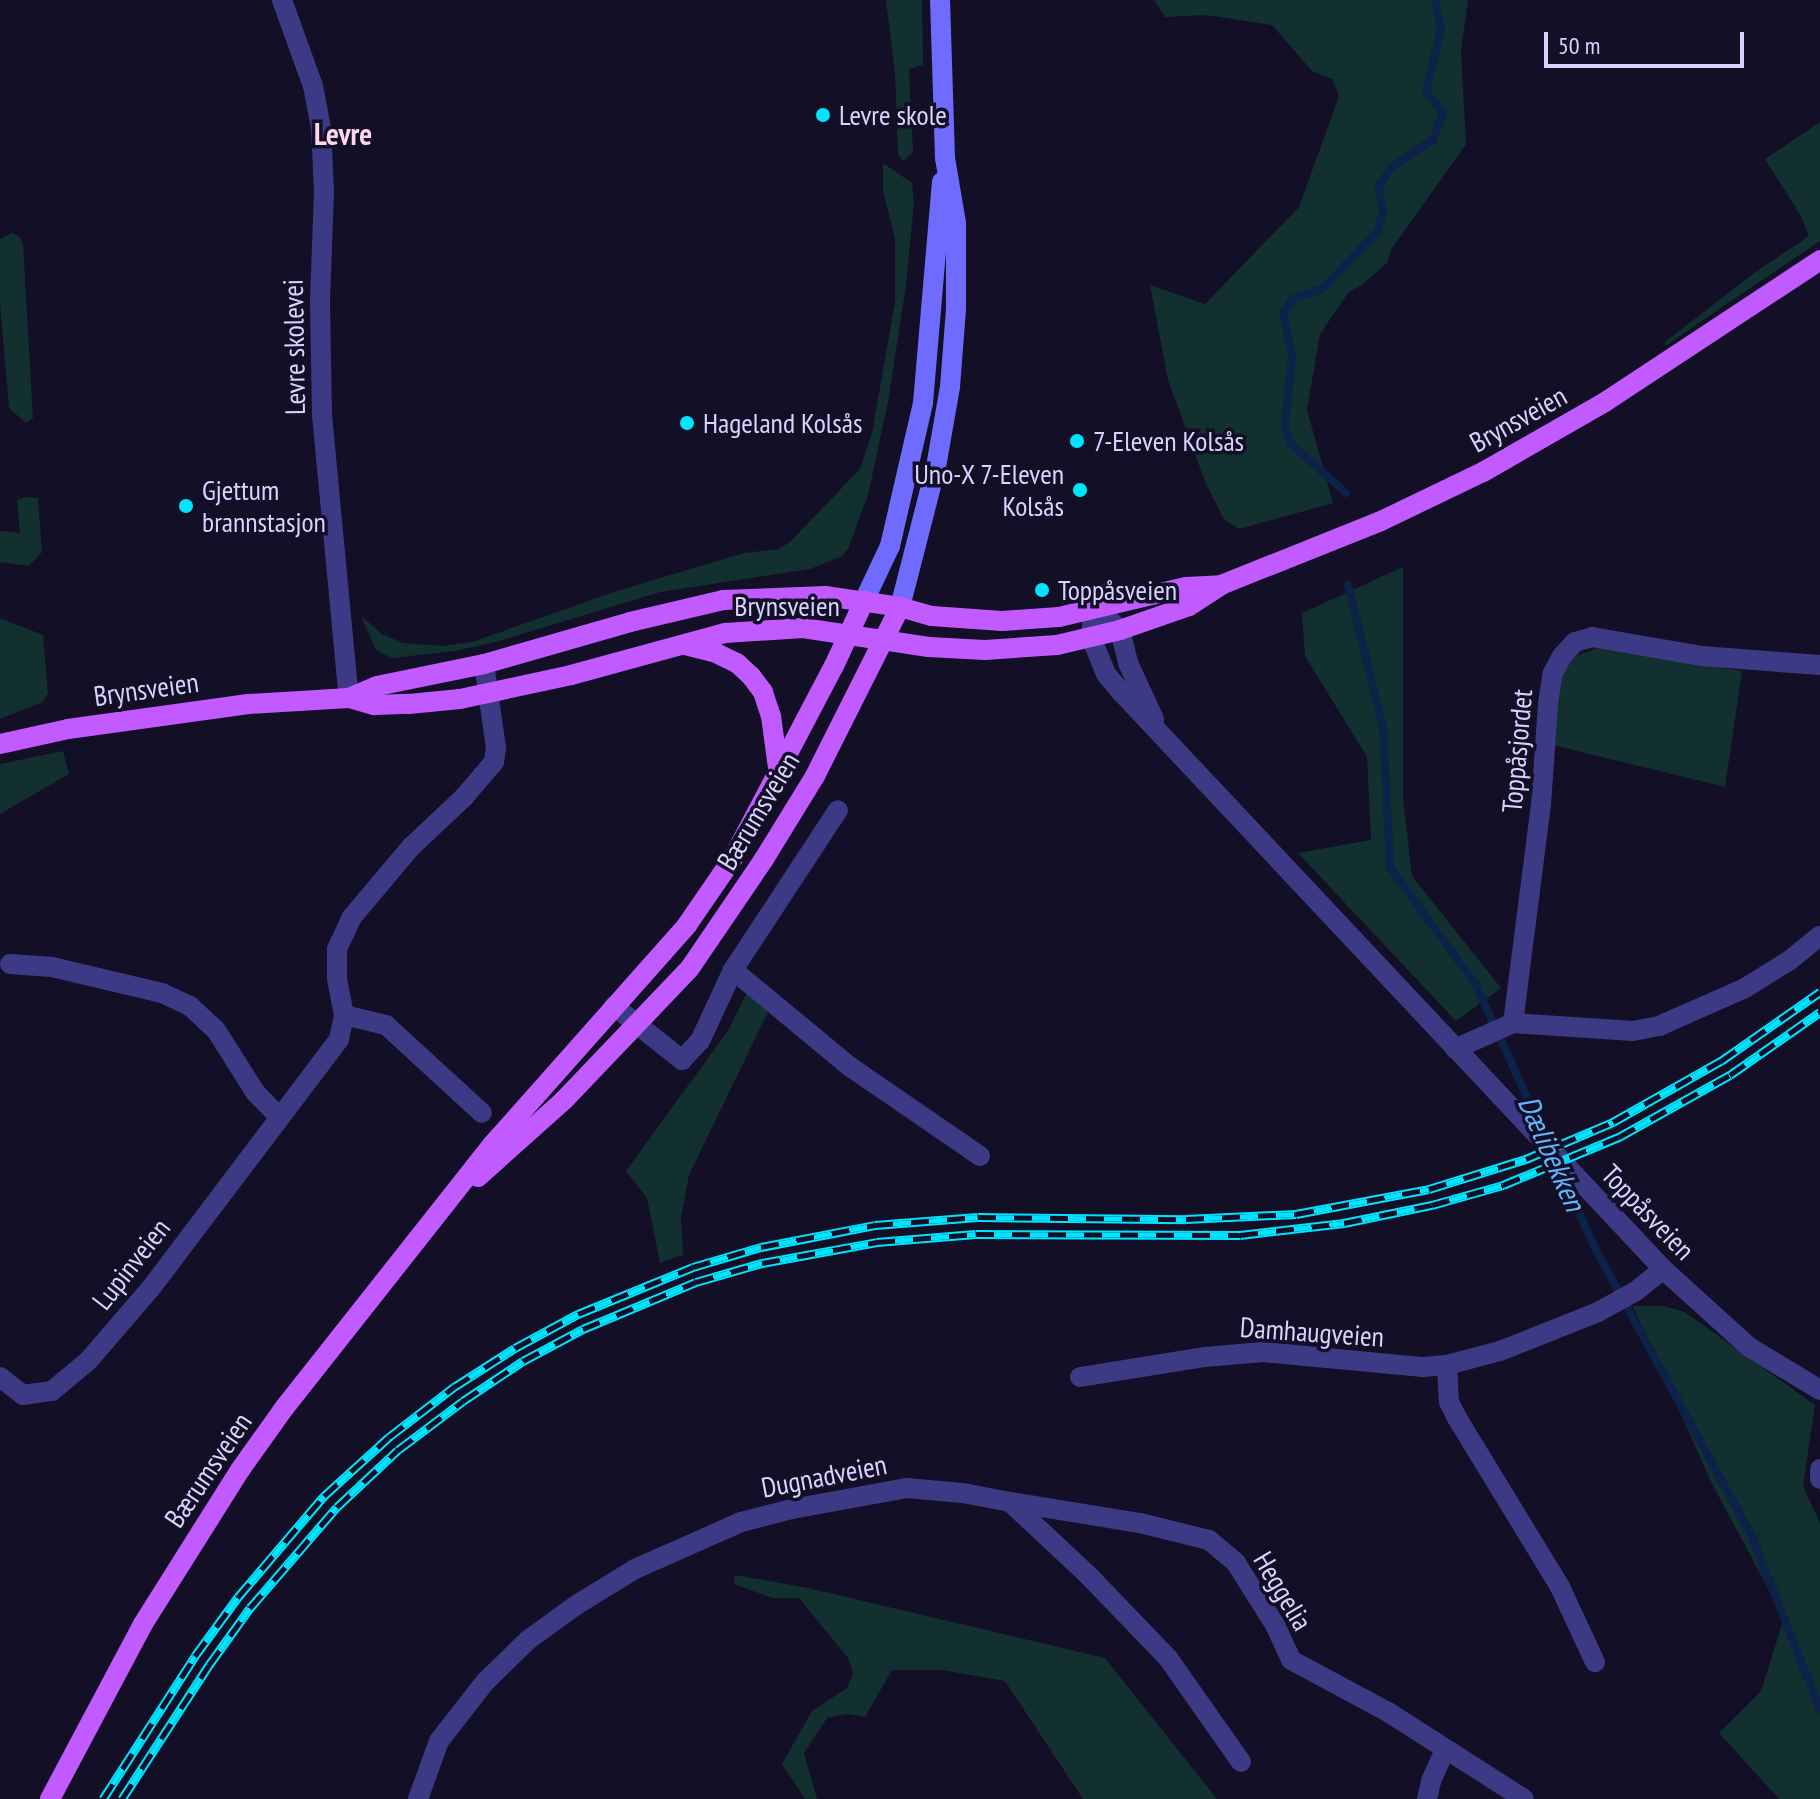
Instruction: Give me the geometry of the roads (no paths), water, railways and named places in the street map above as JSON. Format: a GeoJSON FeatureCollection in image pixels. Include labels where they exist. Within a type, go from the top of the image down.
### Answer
{"type":"FeatureCollection","features":[{"type":"Feature","properties":{"kind":"main road","name":"Bærumsveien"},"geometry":{"type":"LineString","coordinates":[[50,1799],[143,1624],[240,1470],[326,1352],[453,1198],[492,1145],[687,925],[733,858],[849,634],[890,546],[923,403],[945,158],[940,0]]}},
{"type":"Feature","properties":{"kind":"main road","name":"Bærumsveien"},"geometry":{"type":"LineString","coordinates":[[453,1198],[564,1100],[690,968],[764,859],[815,776],[884,642],[900,607],[936,467],[950,387],[956,309],[956,223],[945,158]]}},
{"type":"Feature","properties":{"kind":"main road","name":"Brynsveien"},"geometry":{"type":"LineString","coordinates":[[349,698],[374,705],[409,704],[488,694],[725,633],[765,629],[849,634],[884,642],[1005,650],[1120,630],[1189,606],[1221,585],[1381,521],[1483,472],[1617,395],[1820,260]]}},
{"type":"Feature","properties":{"kind":"main road","name":"Brynsveien"},"geometry":{"type":"LineString","coordinates":[[900,607],[932,616],[990,621],[1059,617],[1186,587],[1221,585]]}},
{"type":"Feature","properties":{"kind":"main road","name":"Brynsveien"},"geometry":{"type":"LineString","coordinates":[[0,744],[182,711],[349,698],[377,686],[484,664],[630,622],[723,600],[825,596],[864,601]]}},
{"type":"Feature","properties":{"kind":"main road"},"geometry":{"type":"LineString","coordinates":[[864,601],[900,607]]}},
{"type":"Feature","properties":{"kind":"main road"},"geometry":{"type":"LineString","coordinates":[[681,644],[714,652],[737,663],[751,676],[763,692],[771,716],[778,769]]}},
{"type":"Feature","properties":{"kind":"street","name":"Levre skolevei"},"geometry":{"type":"LineString","coordinates":[[282,0],[313,86],[321,128],[324,191],[320,302],[322,415],[349,698]]}},
{"type":"Feature","properties":{"kind":"street"},"geometry":{"type":"LineString","coordinates":[[1094,607],[1120,630]]}},
{"type":"Feature","properties":{"kind":"street","name":"Toppåsveien"},"geometry":{"type":"LineString","coordinates":[[1094,607],[1091,637],[1106,674],[1160,733],[1663,1269],[1749,1347],[1820,1390]]}},
{"type":"Feature","properties":{"kind":"street","name":"Toppåsveien"},"geometry":{"type":"LineString","coordinates":[[1120,630],[1129,665],[1160,733]]}},
{"type":"Feature","properties":{"kind":"street","name":"Toppåsjordet"},"geometry":{"type":"LineString","coordinates":[[1513,1023],[1537,834],[1548,703],[1553,673],[1562,656],[1575,642],[1592,637],[1702,656],[1820,665]]}},
{"type":"Feature","properties":{"kind":"street"},"geometry":{"type":"LineString","coordinates":[[482,1113],[386,1025],[344,1015],[337,978],[337,949],[352,917],[411,847],[464,797],[494,762],[496,748],[484,664]]}},
{"type":"Feature","properties":{"kind":"street"},"geometry":{"type":"LineString","coordinates":[[614,1006],[682,1060],[700,1041],[733,970],[838,810]]}},
{"type":"Feature","properties":{"kind":"street"},"geometry":{"type":"LineString","coordinates":[[1455,1049],[1513,1023],[1633,1031],[1659,1026],[1745,988],[1790,960],[1820,936]]}},
{"type":"Feature","properties":{"kind":"street"},"geometry":{"type":"LineString","coordinates":[[10,964],[52,967],[162,993],[190,1006],[216,1030],[255,1092],[279,1117]]}},
{"type":"Feature","properties":{"kind":"street"},"geometry":{"type":"LineString","coordinates":[[733,970],[849,1066],[980,1156]]}},
{"type":"Feature","properties":{"kind":"street","name":"Lupinveien"},"geometry":{"type":"LineString","coordinates":[[0,1377],[23,1395],[52,1391],[88,1361],[151,1288],[339,1039],[344,1015]]}},
{"type":"Feature","properties":{"kind":"street","name":"Damhaugveien"},"geometry":{"type":"LineString","coordinates":[[1080,1377],[1205,1357],[1263,1352],[1408,1366],[1447,1365],[1500,1351],[1598,1312],[1636,1291],[1663,1269]]}},
{"type":"Feature","properties":{"kind":"street"},"geometry":{"type":"LineString","coordinates":[[1447,1365],[1449,1402],[1560,1587],[1595,1662]]}},
{"type":"Feature","properties":{"kind":"street"},"geometry":{"type":"LineString","coordinates":[[1820,1469],[1820,1479]]}},
{"type":"Feature","properties":{"kind":"street","name":"Dugnadveien"},"geometry":{"type":"LineString","coordinates":[[418,1799],[439,1741],[485,1682],[528,1640],[635,1569],[741,1522],[792,1509],[906,1488],[963,1493],[1010,1502]]}},
{"type":"Feature","properties":{"kind":"street"},"geometry":{"type":"LineString","coordinates":[[1010,1502],[1089,1576],[1168,1658],[1241,1762]]}},
{"type":"Feature","properties":{"kind":"street","name":"Heggelia"},"geometry":{"type":"LineString","coordinates":[[1010,1502],[1140,1523],[1209,1540],[1236,1563],[1275,1625],[1291,1660],[1388,1712],[1524,1799]]}},
{"type":"Feature","properties":{"kind":"street"},"geometry":{"type":"LineString","coordinates":[[1427,1799],[1445,1749]]}},
{"type":"Feature","properties":{"kind":"waterway","name":"Dælibekken"},"geometry":{"type":"LineString","coordinates":[[1346,493],[1290,443],[1285,426],[1292,356],[1283,312],[1291,300],[1322,289],[1378,231],[1383,212],[1379,186],[1393,166],[1433,140],[1443,112],[1426,92],[1441,29],[1435,0]]}},
{"type":"Feature","properties":{"kind":"waterway","name":"Dælibekken"},"geometry":{"type":"LineString","coordinates":[[1348,585],[1383,727],[1390,867],[1476,985],[1541,1128]]}},
{"type":"Feature","properties":{"kind":"waterway","name":"Dælibekken"},"geometry":{"type":"LineString","coordinates":[[1560,1170],[1596,1250],[1751,1534],[1820,1709]]}},
{"type":"Feature","properties":{"kind":"railway"},"geometry":{"type":"LineString","coordinates":[[103,1799],[195,1656],[238,1597],[324,1496],[389,1437],[454,1387],[515,1348],[578,1314],[693,1267],[761,1247],[875,1225],[978,1217],[1186,1219],[1296,1214],[1429,1189],[1526,1159],[1613,1122],[1721,1061],[1820,992]]}},
{"type":"Feature","properties":{"kind":"railway"},"geometry":{"type":"LineString","coordinates":[[122,1799],[250,1608],[337,1507],[398,1450],[463,1401],[523,1361],[583,1329],[696,1282],[762,1263],[877,1242],[976,1234],[1240,1235],[1344,1223],[1432,1205],[1503,1185],[1619,1137],[1730,1075],[1820,1012]]}},
{"type":"Feature","properties":{"kind":"place","name":"Levre skole"},"geometry":{"type":"Point","coordinates":[823,115]}},
{"type":"Feature","properties":{"kind":"place","name":"Hageland Kolsås"},"geometry":{"type":"Point","coordinates":[687,423]}},
{"type":"Feature","properties":{"kind":"place","name":"7-Eleven Kolsås"},"geometry":{"type":"Point","coordinates":[1077,441]}},
{"type":"Feature","properties":{"kind":"place","name":"Uno-X 7-Eleven Kolsås"},"geometry":{"type":"Point","coordinates":[1080,490]}},
{"type":"Feature","properties":{"kind":"place","name":"Gjettum brannstasjon"},"geometry":{"type":"Point","coordinates":[186,506]}},
{"type":"Feature","properties":{"kind":"place","name":"Toppåsveien"},"geometry":{"type":"Point","coordinates":[1042,590]}},
{"type":"Feature","properties":{"kind":"district","name":"Levre"},"geometry":{"type":"Point","coordinates":[343,134]}}]}
